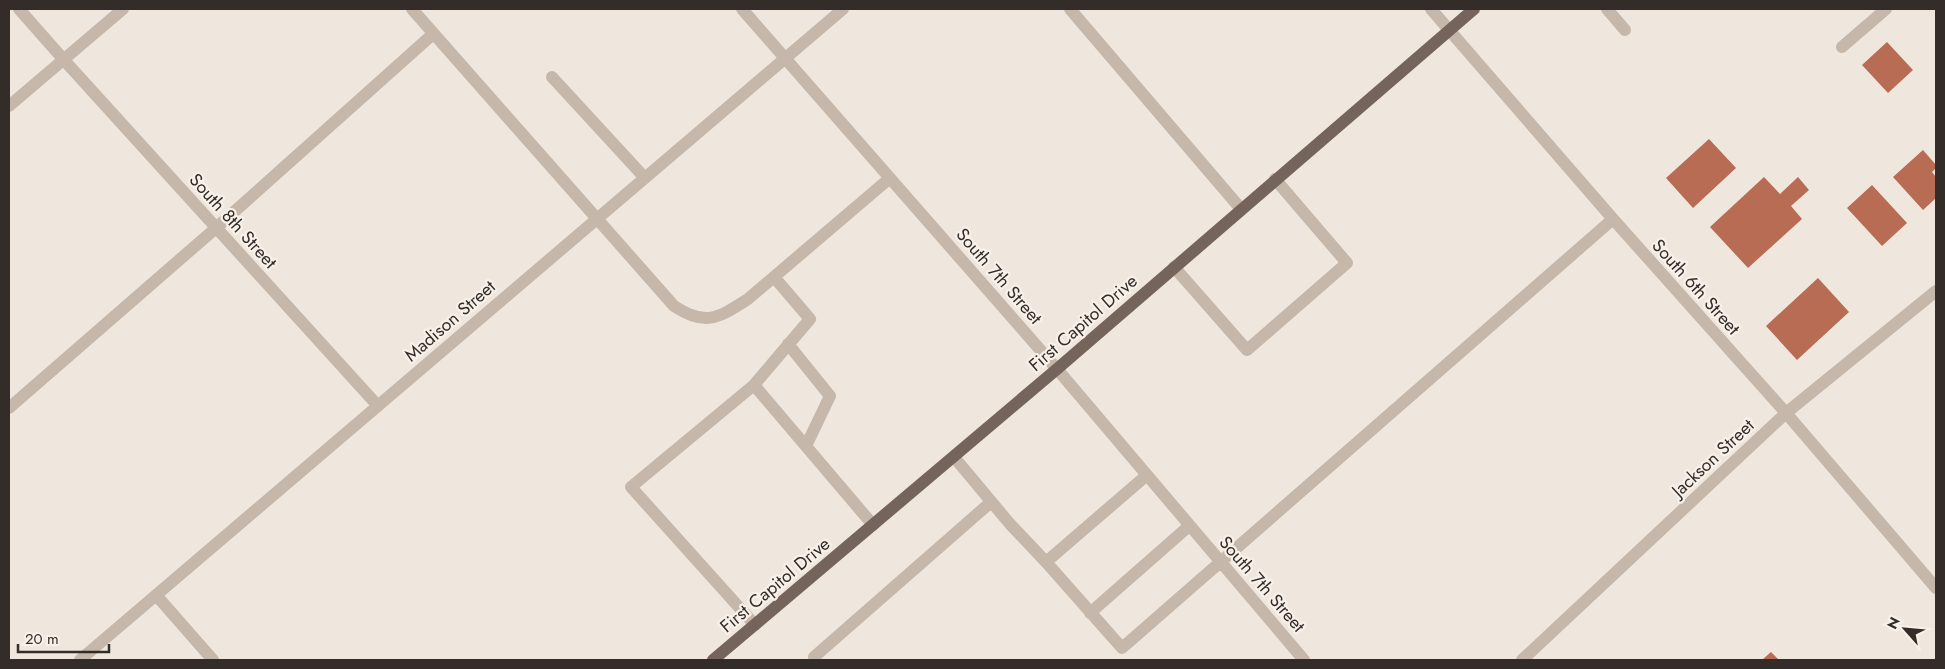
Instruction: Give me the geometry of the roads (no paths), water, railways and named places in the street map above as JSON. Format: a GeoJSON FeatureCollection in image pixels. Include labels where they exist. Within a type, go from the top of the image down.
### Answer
{"type":"FeatureCollection","features":[{"type":"Feature","properties":{"kind":"main road","name":"First Capitol Drive"},"geometry":{"type":"LineString","coordinates":[[713,660],[1057,369],[1474,9]]}},
{"type":"Feature","properties":{"kind":"street","name":"South 8th Street"},"geometry":{"type":"LineString","coordinates":[[19,9],[378,406]]}},
{"type":"Feature","properties":{"kind":"street"},"geometry":{"type":"LineString","coordinates":[[9,106],[123,9]]}},
{"type":"Feature","properties":{"kind":"street"},"geometry":{"type":"LineString","coordinates":[[412,9],[674,306],[690,316],[703,319],[724,315],[748,299],[890,178]]}},
{"type":"Feature","properties":{"kind":"street","name":"South 7th Street"},"geometry":{"type":"LineString","coordinates":[[742,9],[1057,369],[1304,660]]}},
{"type":"Feature","properties":{"kind":"street","name":"Madison Street"},"geometry":{"type":"LineString","coordinates":[[80,660],[843,9]]}},
{"type":"Feature","properties":{"kind":"street"},"geometry":{"type":"LineString","coordinates":[[1070,9],[1241,209]]}},
{"type":"Feature","properties":{"kind":"street","name":"South 6th Street"},"geometry":{"type":"LineString","coordinates":[[1430,9],[1613,220],[1934,582]]}},
{"type":"Feature","properties":{"kind":"street"},"geometry":{"type":"LineString","coordinates":[[1607,9],[1625,30]]}},
{"type":"Feature","properties":{"kind":"street"},"geometry":{"type":"LineString","coordinates":[[1842,47],[1886,9]]}},
{"type":"Feature","properties":{"kind":"street"},"geometry":{"type":"LineString","coordinates":[[9,408],[216,228],[433,34]]}},
{"type":"Feature","properties":{"kind":"street"},"geometry":{"type":"LineString","coordinates":[[552,76],[645,178]]}},
{"type":"Feature","properties":{"kind":"street"},"geometry":{"type":"LineString","coordinates":[[1174,267],[1247,350],[1254,344],[1347,263],[1275,180]]}},
{"type":"Feature","properties":{"kind":"street"},"geometry":{"type":"LineString","coordinates":[[954,457],[1122,648],[1613,220]]}},
{"type":"Feature","properties":{"kind":"street"},"geometry":{"type":"LineString","coordinates":[[755,625],[631,487],[754,385],[810,319],[774,277]]}},
{"type":"Feature","properties":{"kind":"street","name":"Jackson Street"},"geometry":{"type":"LineString","coordinates":[[1522,660],[1786,413],[1936,291]]}},
{"type":"Feature","properties":{"kind":"street"},"geometry":{"type":"LineString","coordinates":[[788,344],[830,396],[806,446]]}},
{"type":"Feature","properties":{"kind":"street"},"geometry":{"type":"LineString","coordinates":[[754,385],[873,525]]}},
{"type":"Feature","properties":{"kind":"street"},"geometry":{"type":"LineString","coordinates":[[1046,562],[1147,475]]}},
{"type":"Feature","properties":{"kind":"street"},"geometry":{"type":"LineString","coordinates":[[814,657],[992,502]]}},
{"type":"Feature","properties":{"kind":"street"},"geometry":{"type":"LineString","coordinates":[[1090,613],[1189,526]]}},
{"type":"Feature","properties":{"kind":"street"},"geometry":{"type":"LineString","coordinates":[[156,595],[213,660]]}}]}
